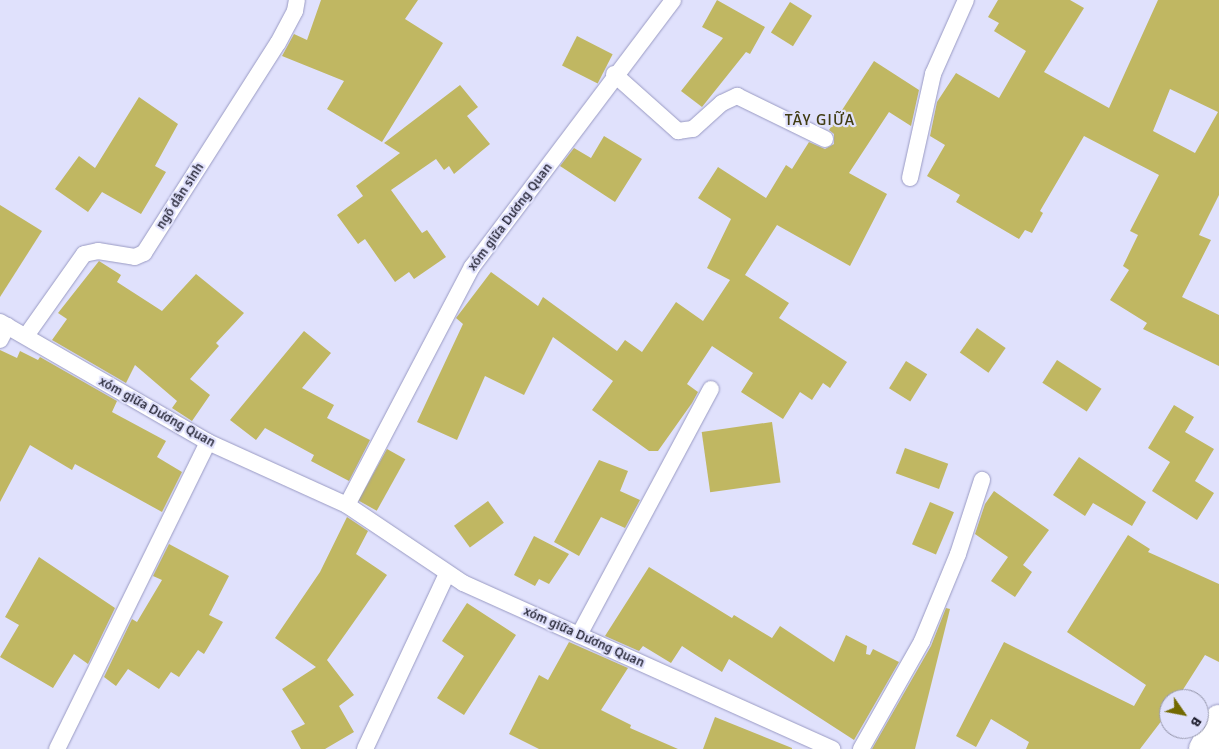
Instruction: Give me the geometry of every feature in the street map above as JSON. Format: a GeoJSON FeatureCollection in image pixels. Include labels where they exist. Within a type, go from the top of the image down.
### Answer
{"type":"FeatureCollection","features":[{"type":"Feature","properties":{"kind":"street"},"geometry":{"type":"LineString","coordinates":[[1203,749],[1219,719]]}},
{"type":"Feature","properties":{"kind":"lane","name":"ngõ dân sinh"},"geometry":{"type":"LineString","coordinates":[[26,336],[84,254],[98,251],[135,257],[144,253],[278,43],[295,10],[296,0]]}},
{"type":"Feature","properties":{"kind":"lane","name":"xóm giữa Dương Quan"},"geometry":{"type":"LineString","coordinates":[[347,505],[472,267],[614,74],[673,0]]}},
{"type":"Feature","properties":{"kind":"lane"},"geometry":{"type":"LineString","coordinates":[[910,178],[933,74],[966,0]]}},
{"type":"Feature","properties":{"kind":"lane"},"geometry":{"type":"LineString","coordinates":[[614,74],[678,131],[693,130],[722,103],[737,96],[825,139]]}},
{"type":"Feature","properties":{"kind":"lane","name":"xóm giữa Dương Quan"},"geometry":{"type":"LineString","coordinates":[[2,330],[26,336],[208,442],[347,505],[447,574],[832,749]]}},
{"type":"Feature","properties":{"kind":"lane"},"geometry":{"type":"LineString","coordinates":[[579,635],[711,389]]}},
{"type":"Feature","properties":{"kind":"lane"},"geometry":{"type":"LineString","coordinates":[[58,749],[208,442]]}},
{"type":"Feature","properties":{"kind":"lane"},"geometry":{"type":"LineString","coordinates":[[861,749],[922,641],[958,554],[982,480]]}},
{"type":"Feature","properties":{"kind":"lane"},"geometry":{"type":"LineString","coordinates":[[365,749],[447,574]]}},
{"type":"Feature","properties":{"kind":"building"},"geometry":{"type":"Polygon","coordinates":[[[321,0],[418,0],[405,19],[443,43],[382,142],[327,109],[344,81],[282,56],[294,34],[307,40],[321,0]]]}},
{"type":"Feature","properties":{"kind":"building"},"geometry":{"type":"Polygon","coordinates":[[[717,0],[765,27],[750,54],[746,52],[702,107],[681,91],[723,38],[702,27],[717,0]]]}},
{"type":"Feature","properties":{"kind":"building"},"geometry":{"type":"Polygon","coordinates":[[[998,0],[1070,0],[1084,8],[1044,72],[1109,108],[1158,0],[1219,0],[1219,195],[1199,235],[1211,240],[1182,297],[1219,315],[1219,366],[1143,329],[1147,323],[1110,300],[1129,270],[1123,266],[1138,235],[1130,231],[1159,175],[1084,136],[1040,211],[1043,213],[1032,233],[1025,230],[1019,239],[956,202],[960,195],[927,176],[945,145],[930,136],[937,102],[956,73],[999,98],[1026,51],[994,31],[999,23],[988,17],[998,0]],[[1170,89],[1153,131],[1195,153],[1218,112],[1170,89]]]}},
{"type":"Feature","properties":{"kind":"building"},"geometry":{"type":"Polygon","coordinates":[[[790,2],[812,16],[793,46],[771,33],[790,2]]]}},
{"type":"Feature","properties":{"kind":"building"},"geometry":{"type":"Polygon","coordinates":[[[577,36],[613,54],[598,84],[562,65],[577,36]]]}},
{"type":"Feature","properties":{"kind":"building"},"geometry":{"type":"Polygon","coordinates":[[[874,61],[919,90],[911,126],[889,112],[849,173],[887,194],[850,266],[777,225],[745,275],[789,303],[779,318],[847,362],[830,388],[823,383],[812,400],[800,392],[783,419],[741,392],[753,373],[712,346],[687,384],[698,392],[692,403],[658,451],[649,451],[592,410],[613,381],[553,337],[524,395],[485,376],[457,440],[417,422],[463,324],[456,318],[491,272],[538,306],[543,297],[617,351],[625,340],[642,352],[676,302],[703,321],[730,280],[707,268],[731,219],[698,198],[718,167],[766,198],[786,165],[792,169],[809,142],[825,149],[834,144],[834,134],[829,130],[874,61]]]}},
{"type":"Feature","properties":{"kind":"building"},"geometry":{"type":"Polygon","coordinates":[[[460,85],[478,107],[467,116],[490,144],[454,174],[449,166],[444,170],[436,159],[391,190],[422,233],[427,230],[446,257],[414,279],[409,272],[395,282],[365,239],[358,244],[337,215],[363,196],[356,186],[400,153],[384,143],[460,85]]]}},
{"type":"Feature","properties":{"kind":"building"},"geometry":{"type":"Polygon","coordinates":[[[139,97],[178,124],[155,166],[166,172],[141,214],[102,192],[88,212],[55,189],[79,156],[95,168],[139,97]]]}},
{"type":"Feature","properties":{"kind":"building"},"geometry":{"type":"Polygon","coordinates":[[[604,136],[642,159],[615,202],[560,166],[574,148],[591,158],[604,136]]]}},
{"type":"Feature","properties":{"kind":"building"},"geometry":{"type":"Polygon","coordinates":[[[0,205],[42,231],[0,297],[0,205]]]}},
{"type":"Feature","properties":{"kind":"building"},"geometry":{"type":"Polygon","coordinates":[[[99,261],[121,275],[117,282],[162,311],[196,274],[244,313],[216,343],[219,346],[190,379],[210,395],[192,421],[172,408],[177,401],[135,365],[126,383],[52,340],[67,319],[58,313],[99,261]]]}},
{"type":"Feature","properties":{"kind":"building"},"geometry":{"type":"Polygon","coordinates":[[[977,328],[1006,348],[988,373],[960,353],[977,328]]]}},
{"type":"Feature","properties":{"kind":"building"},"geometry":{"type":"Polygon","coordinates":[[[304,331],[331,353],[302,388],[334,405],[327,418],[370,440],[349,481],[311,461],[314,455],[265,428],[256,440],[230,420],[304,331]]]}},
{"type":"Feature","properties":{"kind":"building"},"geometry":{"type":"Polygon","coordinates":[[[0,350],[17,358],[20,351],[38,360],[40,357],[117,401],[112,412],[166,441],[157,457],[182,472],[162,512],[75,464],[72,470],[30,445],[0,502],[0,350]]]}},
{"type":"Feature","properties":{"kind":"building"},"geometry":{"type":"Polygon","coordinates":[[[1057,360],[1101,389],[1087,412],[1042,383],[1057,360]]]}},
{"type":"Feature","properties":{"kind":"building"},"geometry":{"type":"Polygon","coordinates":[[[906,361],[927,374],[910,401],[889,388],[906,361]]]}},
{"type":"Feature","properties":{"kind":"building"},"geometry":{"type":"Polygon","coordinates":[[[1174,405],[1194,417],[1185,432],[1214,449],[1195,481],[1214,493],[1197,520],[1152,491],[1170,462],[1148,448],[1174,405]]]}},
{"type":"Feature","properties":{"kind":"building"},"geometry":{"type":"Polygon","coordinates":[[[772,422],[780,482],[710,492],[702,432],[772,422]]]}},
{"type":"Feature","properties":{"kind":"building"},"geometry":{"type":"Polygon","coordinates":[[[905,448],[948,464],[939,489],[896,473],[905,448]]]}},
{"type":"Feature","properties":{"kind":"building"},"geometry":{"type":"Polygon","coordinates":[[[387,449],[405,459],[377,511],[358,501],[387,449]]]}},
{"type":"Feature","properties":{"kind":"building"},"geometry":{"type":"Polygon","coordinates":[[[1079,457],[1146,502],[1132,526],[1093,503],[1085,516],[1053,495],[1079,457]]]}},
{"type":"Feature","properties":{"kind":"building"},"geometry":{"type":"Polygon","coordinates":[[[599,460],[628,471],[620,491],[640,500],[625,528],[601,517],[579,556],[554,542],[599,460]]]}},
{"type":"Feature","properties":{"kind":"building"},"geometry":{"type":"Polygon","coordinates":[[[994,491],[1049,530],[1023,565],[1032,572],[1015,597],[991,581],[1008,557],[975,534],[985,504],[994,491]]]}},
{"type":"Feature","properties":{"kind":"building"},"geometry":{"type":"Polygon","coordinates":[[[488,501],[504,523],[470,548],[454,526],[488,501]]]}},
{"type":"Feature","properties":{"kind":"building"},"geometry":{"type":"Polygon","coordinates":[[[930,502],[954,512],[936,555],[912,544],[930,502]]]}},
{"type":"Feature","properties":{"kind":"building"},"geometry":{"type":"Polygon","coordinates":[[[347,517],[368,531],[356,554],[387,575],[327,660],[354,695],[339,706],[354,732],[325,749],[301,749],[291,731],[305,724],[282,689],[316,667],[275,638],[320,572],[347,517]]]}},
{"type":"Feature","properties":{"kind":"building"},"geometry":{"type":"Polygon","coordinates":[[[1128,535],[1150,549],[1148,552],[1219,584],[1219,662],[1205,655],[1183,689],[1159,689],[1159,724],[1140,749],[1026,749],[1029,742],[991,719],[976,747],[956,736],[1004,642],[1134,706],[1146,685],[1067,632],[1128,535]]]}},
{"type":"Feature","properties":{"kind":"building"},"geometry":{"type":"Polygon","coordinates":[[[534,536],[569,554],[549,584],[539,579],[535,586],[514,575],[534,536]]]}},
{"type":"Feature","properties":{"kind":"building"},"geometry":{"type":"Polygon","coordinates":[[[169,544],[229,576],[209,615],[223,622],[204,654],[198,650],[179,677],[171,672],[159,689],[128,669],[116,686],[104,677],[132,619],[137,622],[162,580],[153,576],[169,544]]]}},
{"type":"Feature","properties":{"kind":"building"},"geometry":{"type":"Polygon","coordinates":[[[39,557],[115,608],[88,664],[74,654],[53,688],[0,657],[19,625],[5,617],[39,557]]]}},
{"type":"Feature","properties":{"kind":"building"},"geometry":{"type":"Polygon","coordinates":[[[649,567],[732,618],[734,615],[772,638],[780,626],[834,662],[846,635],[867,646],[866,654],[870,655],[873,649],[899,662],[854,740],[729,659],[722,672],[682,646],[671,663],[643,646],[639,651],[605,636],[649,567]]]}},
{"type":"Feature","properties":{"kind":"building"},"geometry":{"type":"Polygon","coordinates":[[[467,603],[516,635],[464,715],[437,698],[464,656],[442,641],[467,603]]]}},
{"type":"Feature","properties":{"kind":"building"},"geometry":{"type":"Polygon","coordinates":[[[946,608],[950,609],[915,749],[872,749],[931,646],[946,608]]]}},
{"type":"Feature","properties":{"kind":"building"},"geometry":{"type":"Polygon","coordinates":[[[569,642],[628,668],[601,710],[631,725],[630,728],[678,749],[539,749],[509,734],[539,675],[548,680],[569,642]]]}},
{"type":"Feature","properties":{"kind":"building"},"geometry":{"type":"Polygon","coordinates":[[[715,717],[792,748],[792,749],[703,749],[715,717]]]}},
{"type":"Feature","properties":{"kind":"district","name":"TÂY GIỮA"},"geometry":{"type":"Point","coordinates":[820,120]}}]}
